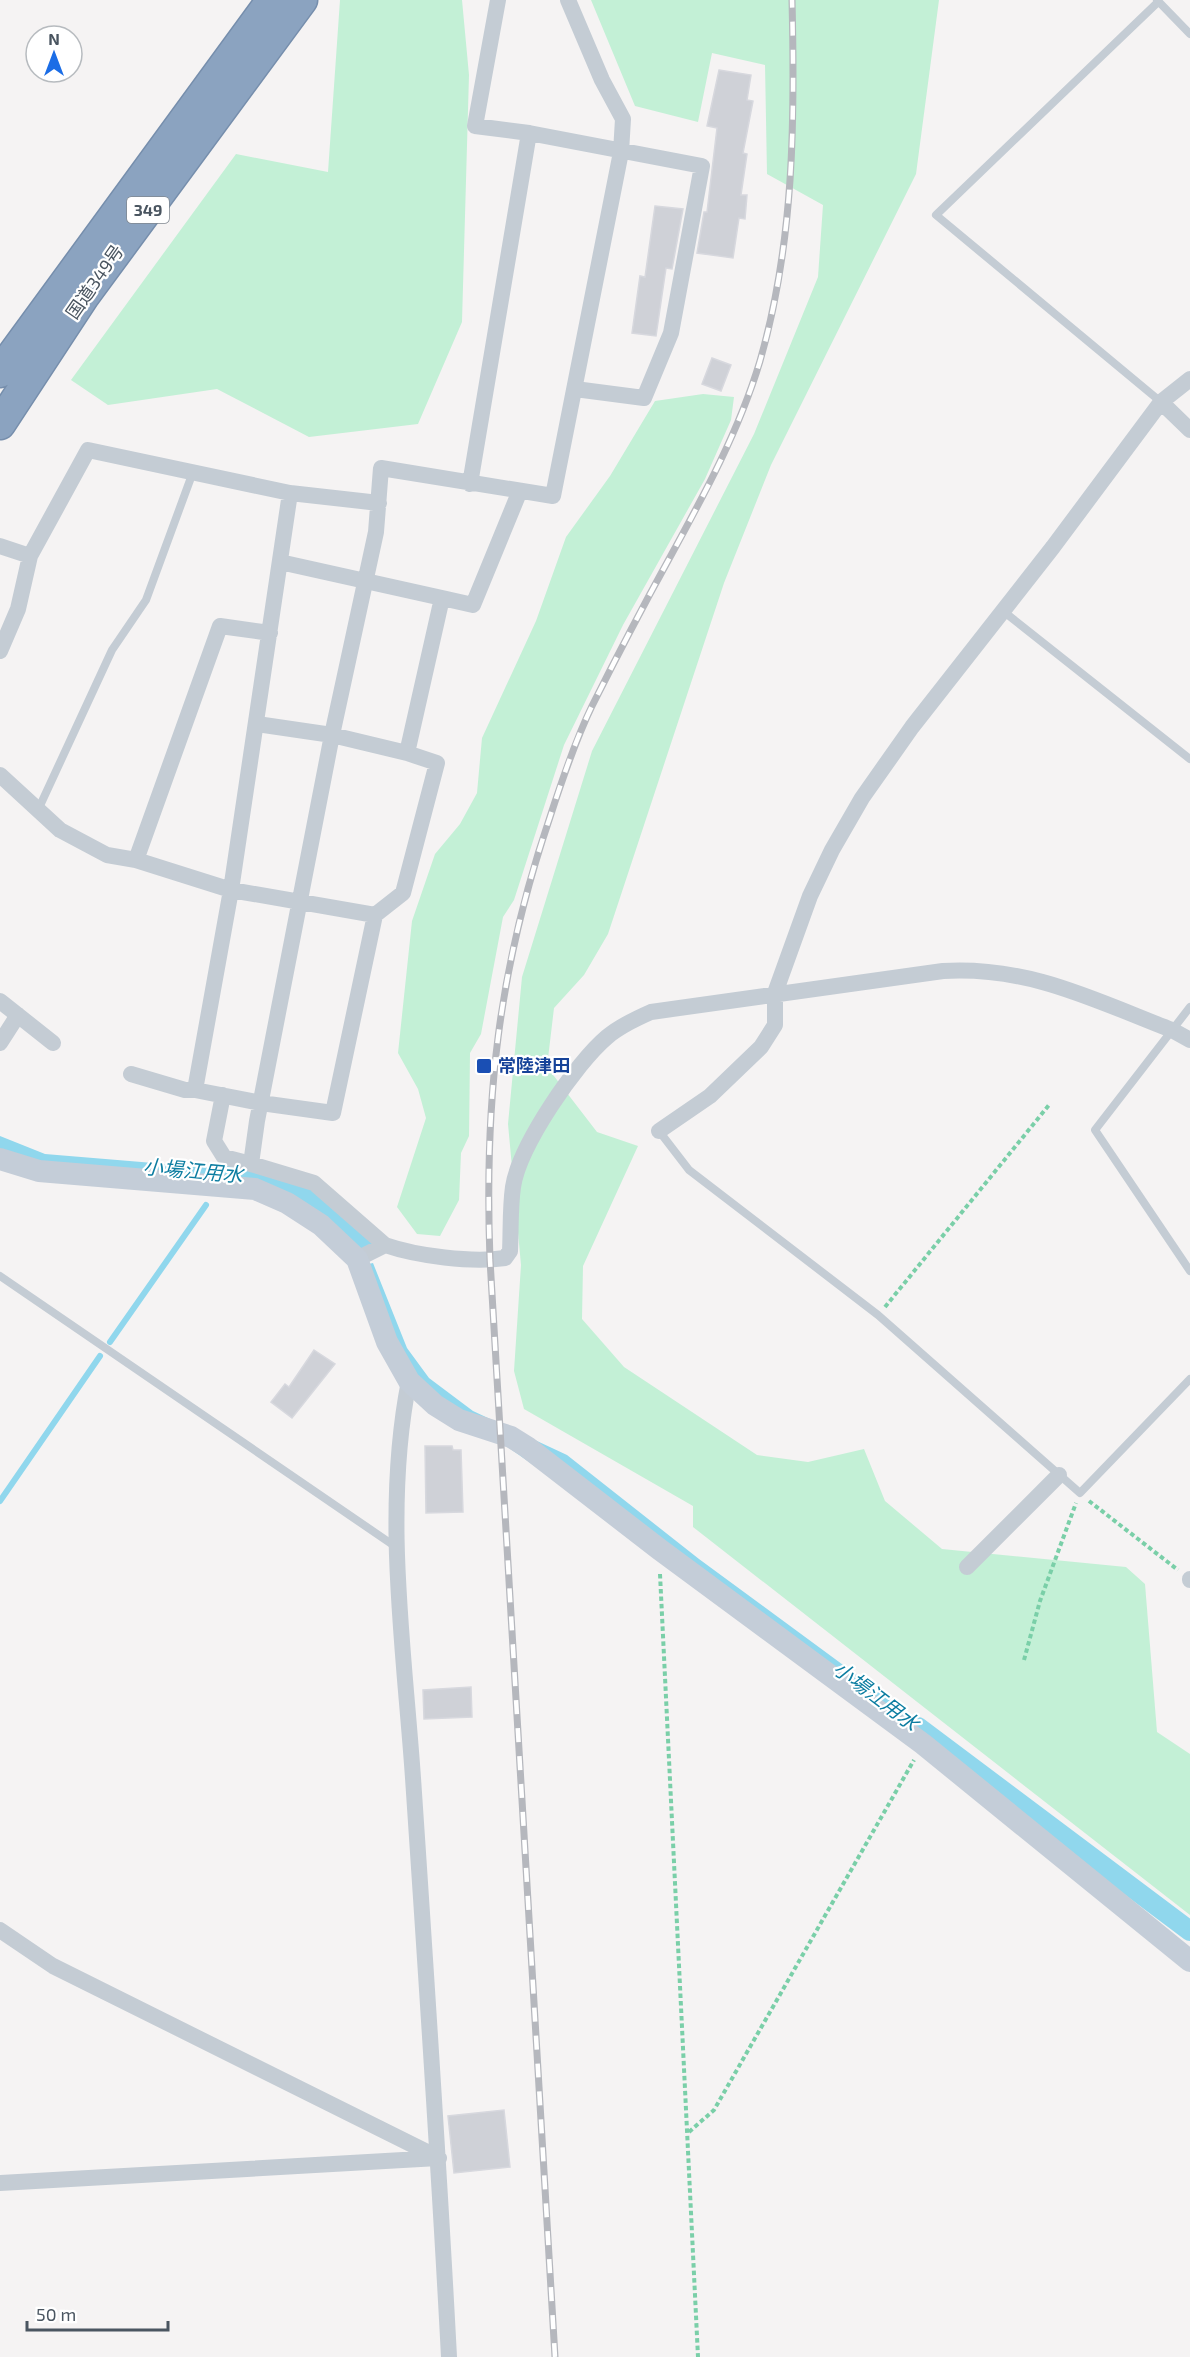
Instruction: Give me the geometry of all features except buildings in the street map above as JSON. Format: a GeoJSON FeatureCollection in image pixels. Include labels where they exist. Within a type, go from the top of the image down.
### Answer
{"type":"FeatureCollection","features":[{"type":"Feature","properties":{"kind":"highway","name":"国道349号"},"geometry":{"type":"LineString","coordinates":[[0,372],[84,254],[272,0]]}},
{"type":"Feature","properties":{"kind":"highway","name":"国道349号"},"geometry":{"type":"LineString","coordinates":[[0,424],[84,296],[302,0]]}},
{"type":"Feature","properties":{"kind":"street"},"geometry":{"type":"LineString","coordinates":[[498,0],[475,126],[529,133],[702,166],[672,333],[644,398],[575,389]]}},
{"type":"Feature","properties":{"kind":"street"},"geometry":{"type":"LineString","coordinates":[[251,1164],[332,735],[366,580],[379,503],[381,468],[519,493],[553,496],[621,152],[623,119],[602,80],[568,0]]}},
{"type":"Feature","properties":{"kind":"street"},"geometry":{"type":"LineString","coordinates":[[470,484],[529,133]]}},
{"type":"Feature","properties":{"kind":"street"},"geometry":{"type":"LineString","coordinates":[[658,1131],[710,1096],[762,1047],[775,1025],[775,993],[810,896],[832,850],[862,798],[912,728],[1161,402],[1190,379]]}},
{"type":"Feature","properties":{"kind":"street"},"geometry":{"type":"LineString","coordinates":[[1161,402],[1190,430]]}},
{"type":"Feature","properties":{"kind":"street"},"geometry":{"type":"LineString","coordinates":[[0,651],[18,609],[30,556],[88,450],[290,494],[379,503]]}},
{"type":"Feature","properties":{"kind":"street"},"geometry":{"type":"LineString","coordinates":[[280,562],[473,604],[519,493]]}},
{"type":"Feature","properties":{"kind":"street"},"geometry":{"type":"LineString","coordinates":[[195,1090],[231,890],[290,494]]}},
{"type":"Feature","properties":{"kind":"street"},"geometry":{"type":"LineString","coordinates":[[0,546],[30,556]]}},
{"type":"Feature","properties":{"kind":"street"},"geometry":{"type":"LineString","coordinates":[[406,753],[442,598]]}},
{"type":"Feature","properties":{"kind":"street"},"geometry":{"type":"LineString","coordinates":[[136,860],[220,626],[270,633]]}},
{"type":"Feature","properties":{"kind":"street"},"geometry":{"type":"LineString","coordinates":[[131,1074],[185,1090],[223,1095],[261,1104],[333,1113],[375,915],[403,893],[437,763],[332,735],[257,724]]}},
{"type":"Feature","properties":{"kind":"street"},"geometry":{"type":"LineString","coordinates":[[0,775],[60,830],[107,855],[136,860],[231,890],[375,915]]}},
{"type":"Feature","properties":{"kind":"street"},"geometry":{"type":"LineString","coordinates":[[223,1095],[214,1141],[224,1157],[314,1183],[385,1245],[401,1250],[474,1259],[505,1258],[510,1251],[513,1186],[526,1146],[542,1118],[606,1038],[627,1023],[651,1012],[943,971],[992,971],[1045,981],[1172,1030],[1190,1040]]}},
{"type":"Feature","properties":{"kind":"street"},"geometry":{"type":"LineString","coordinates":[[0,1001],[53,1043]]}},
{"type":"Feature","properties":{"kind":"street"},"geometry":{"type":"LineString","coordinates":[[0,1043],[18,1015]]}},
{"type":"Feature","properties":{"kind":"street"},"geometry":{"type":"LineString","coordinates":[[0,1159],[39,1171],[255,1189],[287,1203],[321,1225],[357,1259],[387,1341],[409,1381],[435,1405],[459,1420],[511,1437],[527,1447],[659,1550],[923,1744],[1190,1961]]}},
{"type":"Feature","properties":{"kind":"street"},"geometry":{"type":"LineString","coordinates":[[357,1259],[385,1245]]}},
{"type":"Feature","properties":{"kind":"street"},"geometry":{"type":"LineString","coordinates":[[409,1381],[400,1428],[397,1548],[439,2158],[449,2357]]}},
{"type":"Feature","properties":{"kind":"street"},"geometry":{"type":"LineString","coordinates":[[967,1567],[1059,1475]]}},
{"type":"Feature","properties":{"kind":"street"},"geometry":{"type":"LineString","coordinates":[[0,1930],[53,1966],[439,2158]]}},
{"type":"Feature","properties":{"kind":"street"},"geometry":{"type":"LineString","coordinates":[[404,2140],[404,2159]]}},
{"type":"Feature","properties":{"kind":"street"},"geometry":{"type":"LineString","coordinates":[[0,2183],[439,2158]]}},
{"type":"Feature","properties":{"kind":"lane"},"geometry":{"type":"LineString","coordinates":[[1161,402],[936,215],[1158,1],[1190,34]]}},
{"type":"Feature","properties":{"kind":"lane"},"geometry":{"type":"LineString","coordinates":[[38,810],[112,650],[146,600],[193,472]]}},
{"type":"Feature","properties":{"kind":"lane"},"geometry":{"type":"LineString","coordinates":[[1003,611],[1190,759]]}},
{"type":"Feature","properties":{"kind":"lane"},"geometry":{"type":"LineString","coordinates":[[1190,1006],[1095,1130],[1190,1271]]}},
{"type":"Feature","properties":{"kind":"lane"},"geometry":{"type":"LineString","coordinates":[[658,1131],[690,1170],[878,1316],[1080,1493],[1190,1379]]}},
{"type":"Feature","properties":{"kind":"lane"},"geometry":{"type":"LineString","coordinates":[[0,1276],[397,1548]]}},
{"type":"Feature","properties":{"kind":"path"},"geometry":{"type":"LineString","coordinates":[[878,1316],[1049,1105]]}},
{"type":"Feature","properties":{"kind":"path"},"geometry":{"type":"LineString","coordinates":[[1024,1660],[1040,1601],[1080,1493],[1190,1579]]}},
{"type":"Feature","properties":{"kind":"path"},"geometry":{"type":"LineString","coordinates":[[659,1550],[698,2357]]}},
{"type":"Feature","properties":{"kind":"path"},"geometry":{"type":"LineString","coordinates":[[688,2132],[714,2110],[923,1744]]}},
{"type":"Feature","properties":{"kind":"green space"},"geometry":{"type":"Polygon","coordinates":[[[340,0],[462,0],[469,75],[462,322],[418,424],[309,437],[217,389],[108,405],[71,380],[236,154],[328,172],[340,0]]]}},
{"type":"Feature","properties":{"kind":"green space"},"geometry":{"type":"Polygon","coordinates":[[[591,0],[939,0],[916,174],[771,465],[724,583],[608,934],[584,975],[554,1008],[547,1067],[597,1132],[638,1146],[583,1266],[582,1319],[624,1367],[757,1455],[808,1462],[864,1449],[885,1501],[942,1549],[1126,1567],[1145,1584],[1157,1732],[1190,1754],[1190,1915],[693,1527],[693,1506],[524,1409],[514,1371],[521,1265],[508,1124],[522,977],[592,751],[754,434],[818,277],[823,205],[767,174],[765,65],[712,53],[698,122],[635,106],[591,0]]]}},
{"type":"Feature","properties":{"kind":"green space"},"geometry":{"type":"Polygon","coordinates":[[[703,394],[734,397],[731,420],[705,479],[623,625],[564,745],[514,900],[503,917],[481,1034],[470,1053],[469,1136],[461,1153],[459,1200],[440,1236],[417,1234],[397,1207],[426,1118],[418,1089],[398,1053],[412,921],[435,854],[460,824],[477,793],[482,738],[536,621],[566,537],[610,476],[655,401],[703,394]]]}},
{"type":"Feature","properties":{"kind":"water"},"geometry":{"type":"Polygon","coordinates":[[[0,1136],[45,1154],[261,1172],[259,1182],[44,1164],[0,1150],[0,1136]]]}},
{"type":"Feature","properties":{"kind":"water"},"geometry":{"type":"Polygon","coordinates":[[[373,1263],[407,1348],[429,1378],[473,1411],[567,1455],[699,1559],[941,1737],[935,1745],[466,1418],[421,1383],[397,1352],[364,1265],[373,1263]]]}},
{"type":"Feature","properties":{"kind":"waterway","name":"小場江用水"},"geometry":{"type":"LineString","coordinates":[[233,1174],[273,1180],[308,1193],[338,1214],[363,1246]]}},
{"type":"Feature","properties":{"kind":"waterway"},"geometry":{"type":"LineString","coordinates":[[110,1342],[206,1205]]}},
{"type":"Feature","properties":{"kind":"waterway"},"geometry":{"type":"LineString","coordinates":[[0,1501],[100,1356]]}},
{"type":"Feature","properties":{"kind":"waterway","name":"小場江用水"},"geometry":{"type":"LineString","coordinates":[[918,1727],[1190,1931]]}},
{"type":"Feature","properties":{"kind":"railway"},"geometry":{"type":"LineString","coordinates":[[555,2357],[490,1260],[490,1145],[498,1036],[518,928],[532,873],[569,761],[601,687],[720,462],[742,412],[760,361],[780,272],[790,182],[793,91],[792,0]]}},
{"type":"Feature","properties":{"kind":"place","name":"常陸津田"},"geometry":{"type":"Point","coordinates":[484,1066]}}]}
